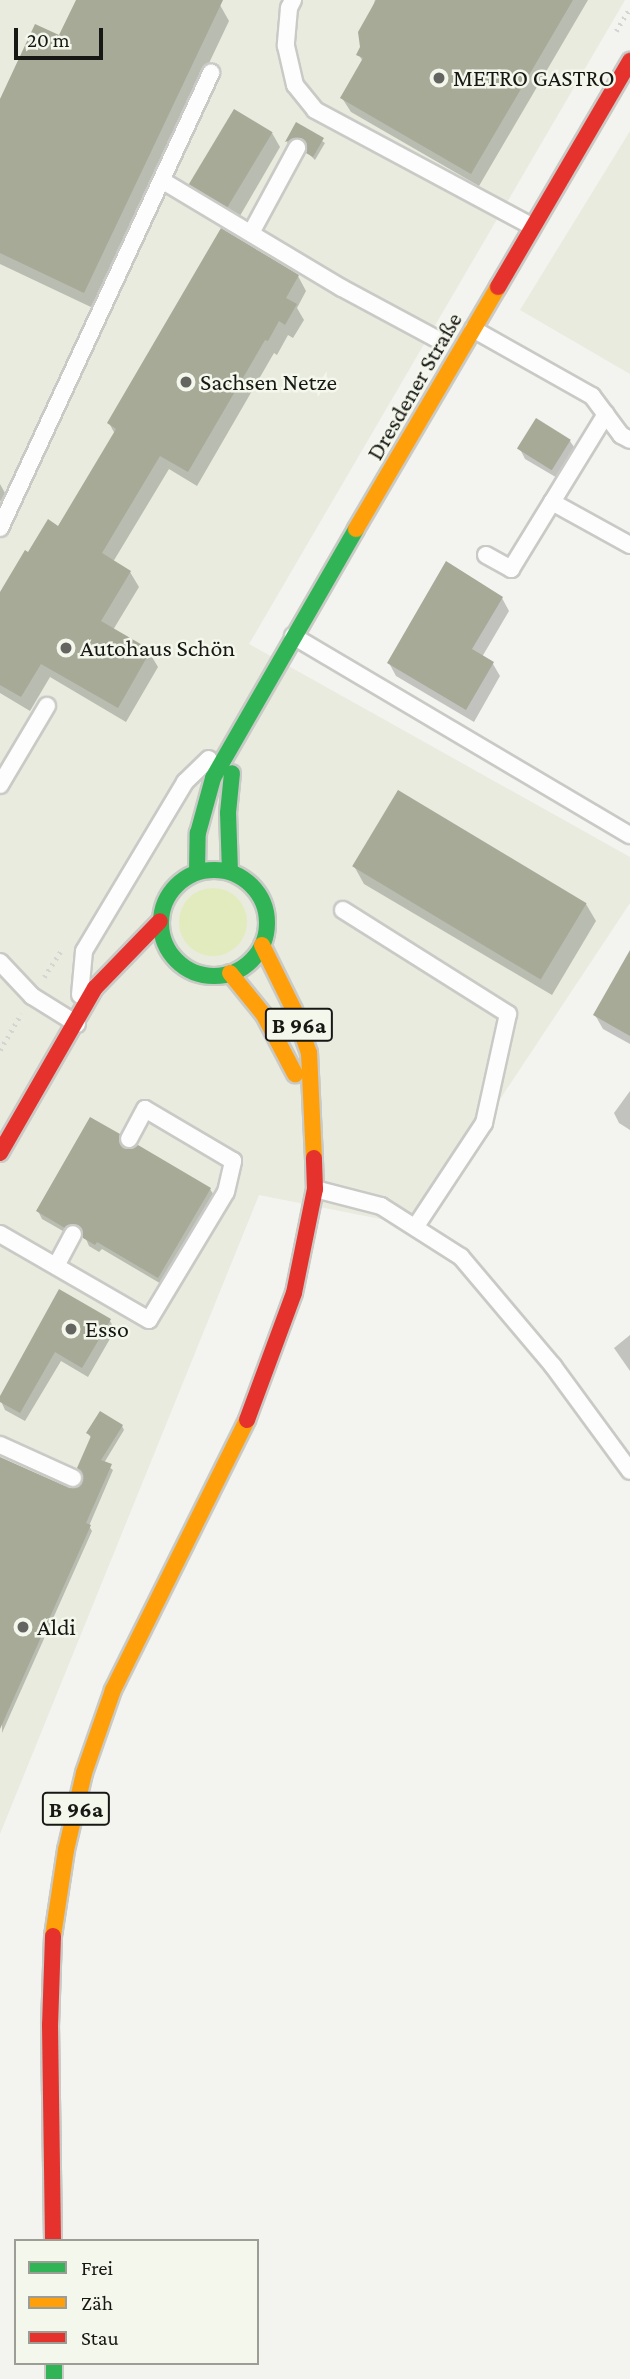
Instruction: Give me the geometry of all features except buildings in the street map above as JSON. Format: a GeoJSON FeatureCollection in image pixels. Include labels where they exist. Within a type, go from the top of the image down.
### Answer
{"type":"FeatureCollection","features":[{"type":"Feature","properties":{"kind":"main road","name":"Dresdener Straße"},"geometry":{"type":"LineString","coordinates":[[197,872],[198,833],[213,778],[237,733],[630,61]]}},
{"type":"Feature","properties":{"kind":"main road","name":"Dresdener Straße"},"geometry":{"type":"LineString","coordinates":[[230,872],[228,813],[237,733]]}},
{"type":"Feature","properties":{"kind":"main road"},"geometry":{"type":"LineString","coordinates":[[216,869],[230,872],[251,884],[263,905],[267,925],[262,945],[248,963],[230,973],[208,976],[197,974],[168,961],[160,921],[162,906],[170,892],[197,872],[216,869]]}},
{"type":"Feature","properties":{"kind":"main road"},"geometry":{"type":"LineString","coordinates":[[0,1153],[77,1024],[95,988],[160,921]]}},
{"type":"Feature","properties":{"kind":"main road","name":"B 96a"},"geometry":{"type":"LineString","coordinates":[[53,2239],[50,2038],[53,1926],[66,1850],[84,1773],[113,1690],[250,1413],[294,1293],[315,1189],[309,1053],[294,1010],[262,945]]}},
{"type":"Feature","properties":{"kind":"main road","name":"B 96a"},"geometry":{"type":"LineString","coordinates":[[230,973],[264,1015],[312,1111]]}},
{"type":"Feature","properties":{"kind":"main road"},"geometry":{"type":"LineString","coordinates":[[77,1024],[107,1000]]}},
{"type":"Feature","properties":{"kind":"lane"},"geometry":{"type":"LineString","coordinates":[[293,0],[289,8],[286,46],[295,85],[315,110],[533,227]]}},
{"type":"Feature","properties":{"kind":"lane"},"geometry":{"type":"LineString","coordinates":[[0,528],[163,181],[211,72]]}},
{"type":"Feature","properties":{"kind":"lane"},"geometry":{"type":"LineString","coordinates":[[251,233],[297,148]]}},
{"type":"Feature","properties":{"kind":"lane"},"geometry":{"type":"LineString","coordinates":[[163,181],[251,233],[338,295],[435,338]]}},
{"type":"Feature","properties":{"kind":"lane"},"geometry":{"type":"LineString","coordinates":[[473,329],[593,396],[621,435],[630,440]]}},
{"type":"Feature","properties":{"kind":"lane"},"geometry":{"type":"LineString","coordinates":[[486,555],[511,569],[606,414]]}},
{"type":"Feature","properties":{"kind":"lane"},"geometry":{"type":"LineString","coordinates":[[552,502],[630,545]]}},
{"type":"Feature","properties":{"kind":"lane"},"geometry":{"type":"LineString","coordinates":[[293,636],[630,835]]}},
{"type":"Feature","properties":{"kind":"lane"},"geometry":{"type":"LineString","coordinates":[[0,785],[47,706]]}},
{"type":"Feature","properties":{"kind":"lane"},"geometry":{"type":"LineString","coordinates":[[0,962],[33,996],[77,1024],[84,951],[185,782],[237,733]]}},
{"type":"Feature","properties":{"kind":"lane"},"geometry":{"type":"LineString","coordinates":[[342,910],[508,1014],[484,1123],[416,1226]]}},
{"type":"Feature","properties":{"kind":"lane"},"geometry":{"type":"LineString","coordinates":[[0,1234],[149,1320],[226,1192],[233,1161],[145,1109],[129,1139]]}},
{"type":"Feature","properties":{"kind":"lane"},"geometry":{"type":"LineString","coordinates":[[315,1189],[381,1206],[461,1257],[553,1366],[630,1471]]}},
{"type":"Feature","properties":{"kind":"lane"},"geometry":{"type":"LineString","coordinates":[[56,1266],[73,1234]]}},
{"type":"Feature","properties":{"kind":"lane"},"geometry":{"type":"LineString","coordinates":[[0,1445],[72,1478]]}},
{"type":"Feature","properties":{"kind":"shaded area"},"geometry":{"type":"Polygon","coordinates":[[[0,0],[625,0],[249,644],[630,857],[630,903],[416,1226],[259,1195],[0,1834],[0,0]]]}},
{"type":"Feature","properties":{"kind":"shaded area"},"geometry":{"type":"Polygon","coordinates":[[[630,131],[630,374],[520,310],[630,131]]]}},
{"type":"Feature","properties":{"kind":"green space"},"geometry":{"type":"Polygon","coordinates":[[[220,888],[241,903],[247,915],[245,935],[237,946],[220,956],[206,956],[189,946],[181,935],[179,915],[189,898],[200,890],[220,888]]]}},
{"type":"Feature","properties":{"kind":"traffic: fast"},"geometry":{"type":"LineString","coordinates":[[197,872],[198,833],[213,778],[356,529]]}},
{"type":"Feature","properties":{"kind":"traffic: fast"},"geometry":{"type":"LineString","coordinates":[[230,872],[228,813],[232,773]]}},
{"type":"Feature","properties":{"kind":"traffic: fast"},"geometry":{"type":"LineString","coordinates":[[214,870],[234,874],[252,885],[263,903],[267,923],[263,943],[252,961],[234,972],[214,976],[194,972],[176,961],[165,943],[161,923],[165,903],[176,885],[194,874],[214,870]]}},
{"type":"Feature","properties":{"kind":"traffic: fast"},"geometry":{"type":"LineString","coordinates":[[54,2365],[54,2379]]}},
{"type":"Feature","properties":{"kind":"traffic: slow"},"geometry":{"type":"LineString","coordinates":[[356,529],[498,287]]}},
{"type":"Feature","properties":{"kind":"traffic: slow"},"geometry":{"type":"LineString","coordinates":[[262,945],[294,1010],[309,1053],[314,1158]]}},
{"type":"Feature","properties":{"kind":"traffic: slow"},"geometry":{"type":"LineString","coordinates":[[230,973],[264,1015],[295,1074]]}},
{"type":"Feature","properties":{"kind":"traffic: slow"},"geometry":{"type":"LineString","coordinates":[[53,1936],[66,1850],[84,1773],[113,1690],[247,1420]]}},
{"type":"Feature","properties":{"kind":"traffic: jam"},"geometry":{"type":"LineString","coordinates":[[498,287],[630,61]]}},
{"type":"Feature","properties":{"kind":"traffic: jam"},"geometry":{"type":"LineString","coordinates":[[0,1153],[95,988],[160,921]]}},
{"type":"Feature","properties":{"kind":"traffic: jam"},"geometry":{"type":"LineString","coordinates":[[247,1420],[294,1293],[315,1189],[314,1158]]}},
{"type":"Feature","properties":{"kind":"traffic: jam"},"geometry":{"type":"LineString","coordinates":[[53,1936],[50,2025],[53,2239]]}},
{"type":"Feature","properties":{"kind":"place","name":"METRO GASTRO"},"geometry":{"type":"Point","coordinates":[439,78]}},
{"type":"Feature","properties":{"kind":"place","name":"Sachsen Netze"},"geometry":{"type":"Point","coordinates":[186,382]}},
{"type":"Feature","properties":{"kind":"place","name":"Autohaus Schön"},"geometry":{"type":"Point","coordinates":[66,648]}},
{"type":"Feature","properties":{"kind":"place","name":"Esso"},"geometry":{"type":"Point","coordinates":[71,1329]}},
{"type":"Feature","properties":{"kind":"place","name":"Aldi"},"geometry":{"type":"Point","coordinates":[23,1627]}}]}
